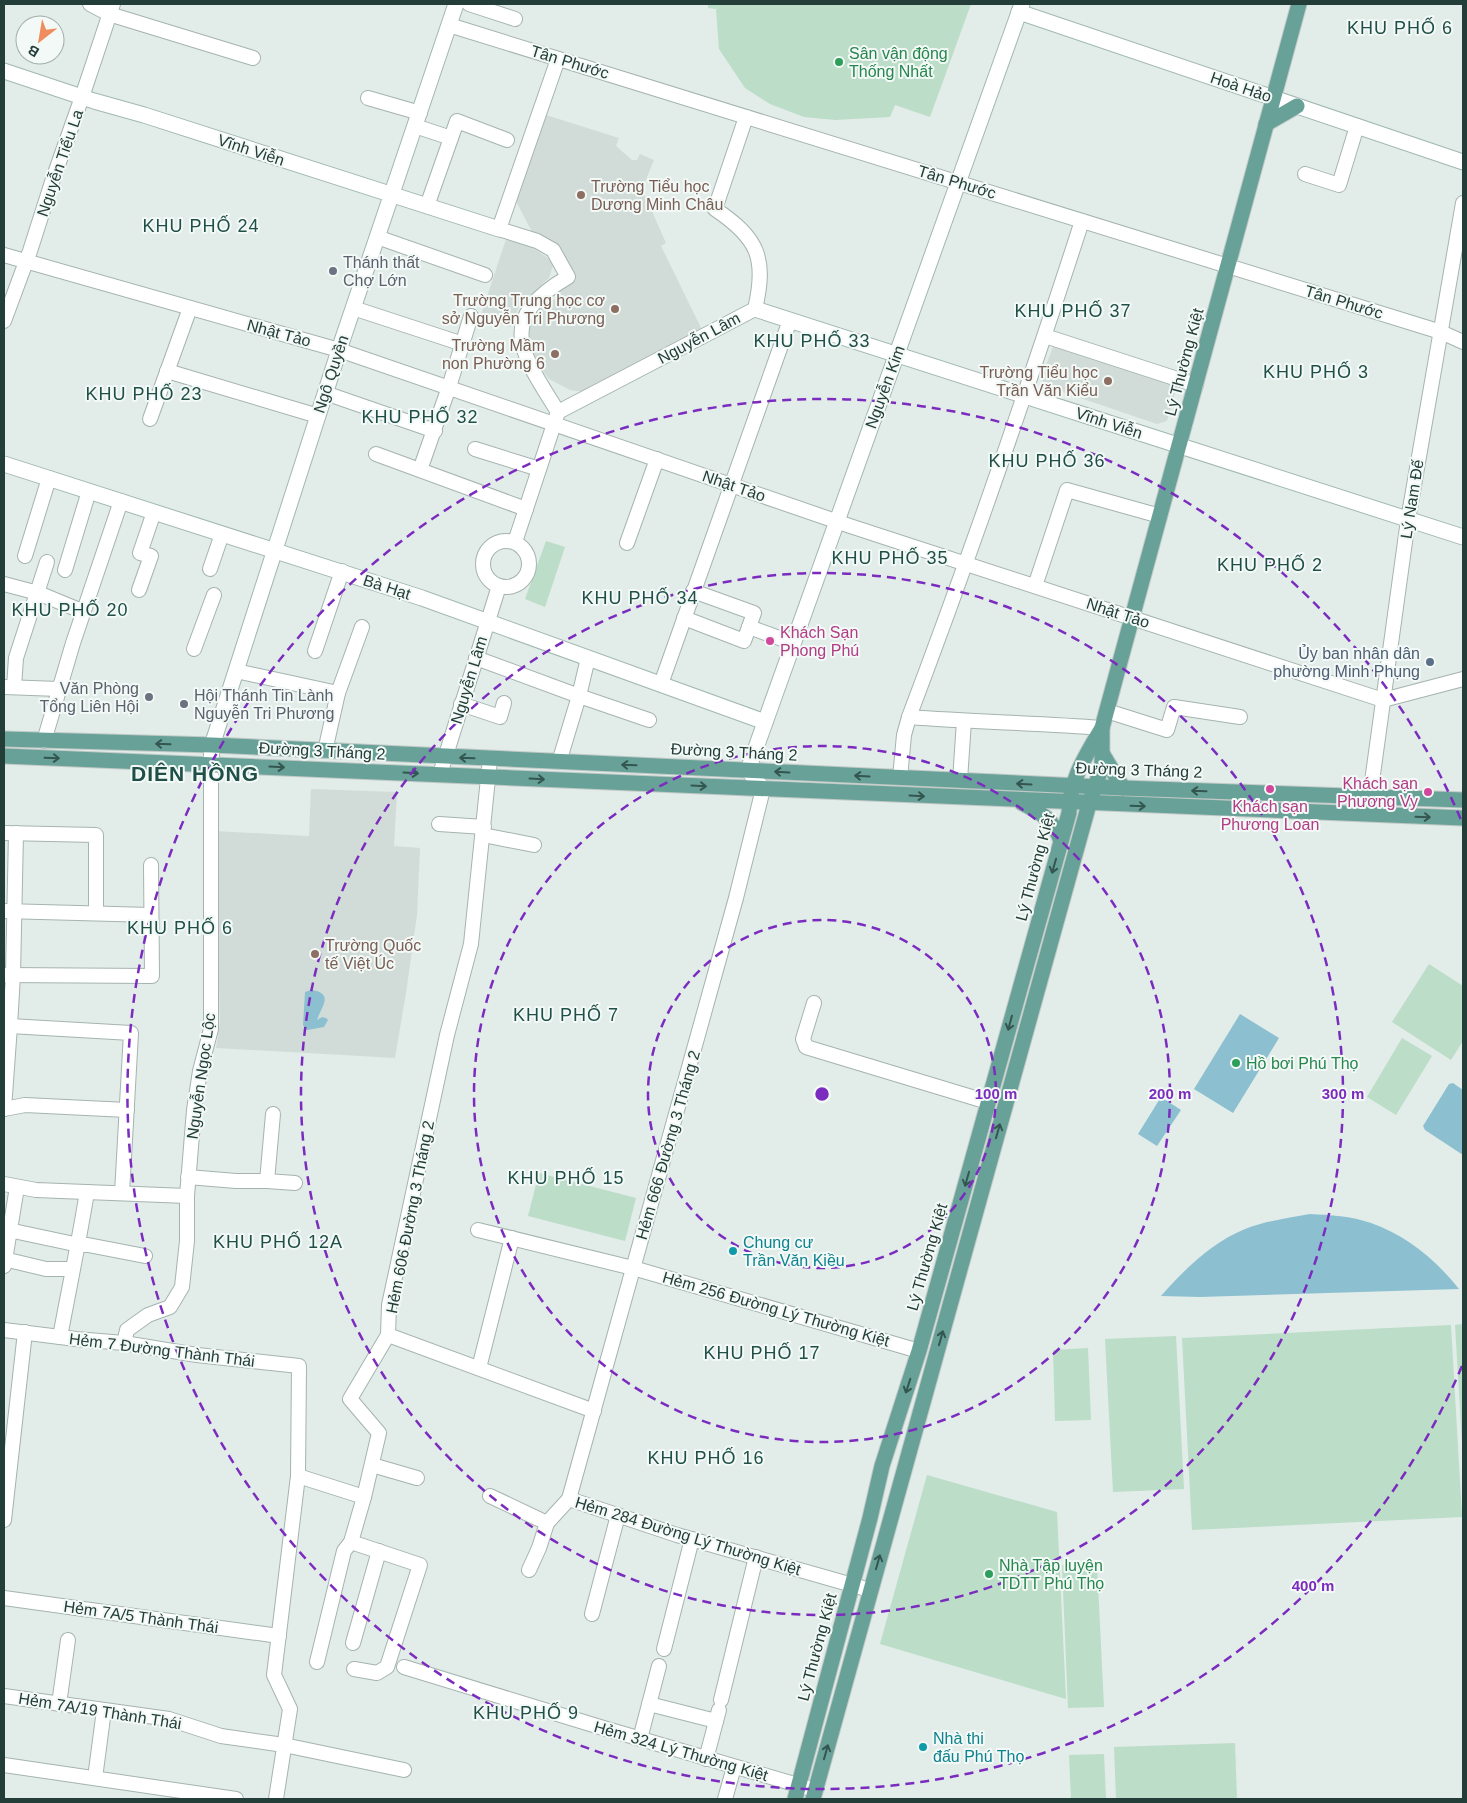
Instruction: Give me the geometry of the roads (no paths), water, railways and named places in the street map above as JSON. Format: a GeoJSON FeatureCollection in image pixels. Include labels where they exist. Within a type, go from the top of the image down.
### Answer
{"type":"FeatureCollection","features":[{"type":"Feature","properties":{"kind":"main road","name":"Lý Thường Kiệt"},"geometry":{"type":"LineString","coordinates":[[797,1793],[882,1466],[919,1350],[1069,813],[1073,785],[1081,763],[1102,728],[1107,711],[1299,4]]}},
{"type":"Feature","properties":{"kind":"main road"},"geometry":{"type":"LineString","coordinates":[[1266,124],[1297,106]]}},
{"type":"Feature","properties":{"kind":"main road","name":"Lý Thường Kiệt"},"geometry":{"type":"LineString","coordinates":[[814,1795],[1094,786],[1102,766],[1102,728]]}},
{"type":"Feature","properties":{"kind":"main road","name":"Đường 3 Tháng 2"},"geometry":{"type":"LineString","coordinates":[[4,739],[445,756],[1123,788],[1463,800]]}},
{"type":"Feature","properties":{"kind":"main road"},"geometry":{"type":"LineString","coordinates":[[1103,755],[1123,788]]}},
{"type":"Feature","properties":{"kind":"main road","name":"Đường 3 Tháng 2"},"geometry":{"type":"LineString","coordinates":[[4,756],[1018,801]]}},
{"type":"Feature","properties":{"kind":"main road"},"geometry":{"type":"LineString","coordinates":[[1018,801],[1463,818]]}},
{"type":"Feature","properties":{"kind":"main road"},"geometry":{"type":"LineString","coordinates":[[1018,801],[1048,817],[1058,831],[1061,841]]}},
{"type":"Feature","properties":{"kind":"main road"},"geometry":{"type":"LineString","coordinates":[[1082,829],[1094,817],[1115,805]]}},
{"type":"Feature","properties":{"kind":"street"},"geometry":{"type":"LineString","coordinates":[[90,4],[111,9],[253,58]]}},
{"type":"Feature","properties":{"kind":"street","name":"Ngô Quyền"},"geometry":{"type":"LineString","coordinates":[[212,746],[339,350],[456,4]]}},
{"type":"Feature","properties":{"kind":"street"},"geometry":{"type":"LineString","coordinates":[[469,4],[515,19]]}},
{"type":"Feature","properties":{"kind":"street","name":"Hoà Hảo"},"geometry":{"type":"LineString","coordinates":[[1021,8],[1273,98],[1463,162]]}},
{"type":"Feature","properties":{"kind":"street","name":"Nguyễn Kim"},"geometry":{"type":"LineString","coordinates":[[748,770],[1021,8]]}},
{"type":"Feature","properties":{"kind":"street","name":"Nguyễn Tiểu La"},"geometry":{"type":"LineString","coordinates":[[4,321],[26,262],[111,9]]}},
{"type":"Feature","properties":{"kind":"street","name":"Tân Phước"},"geometry":{"type":"LineString","coordinates":[[449,25],[1441,332],[1463,342]]}},
{"type":"Feature","properties":{"kind":"street"},"geometry":{"type":"LineString","coordinates":[[515,542],[556,418],[524,352],[521,335],[523,322],[530,308],[540,295],[568,277],[553,250],[537,241],[499,229],[558,59]]}},
{"type":"Feature","properties":{"kind":"street","name":"Vĩnh Viễn"},"geometry":{"type":"LineString","coordinates":[[4,71],[499,229]]}},
{"type":"Feature","properties":{"kind":"street"},"geometry":{"type":"LineString","coordinates":[[368,98],[451,138]]}},
{"type":"Feature","properties":{"kind":"street","name":"Nguyễn Lâm"},"geometry":{"type":"LineString","coordinates":[[556,418],[755,309],[761,277],[755,249],[736,223],[715,209],[746,117]]}},
{"type":"Feature","properties":{"kind":"street"},"geometry":{"type":"LineString","coordinates":[[427,206],[457,122],[507,140]]}},
{"type":"Feature","properties":{"kind":"street"},"geometry":{"type":"LineString","coordinates":[[1305,174],[1339,185],[1357,126]]}},
{"type":"Feature","properties":{"kind":"street","name":"Lý Nam Đế"},"geometry":{"type":"LineString","coordinates":[[1370,796],[1408,520],[1463,202]]}},
{"type":"Feature","properties":{"kind":"street"},"geometry":{"type":"LineString","coordinates":[[900,778],[907,723],[966,564],[1025,396],[1082,221]]}},
{"type":"Feature","properties":{"kind":"street"},"geometry":{"type":"LineString","coordinates":[[377,237],[485,275]]}},
{"type":"Feature","properties":{"kind":"street","name":"Nhật Tảo"},"geometry":{"type":"LineString","coordinates":[[4,255],[339,350],[449,388],[556,418],[656,459],[731,485],[1383,700]]}},
{"type":"Feature","properties":{"kind":"street"},"geometry":{"type":"LineString","coordinates":[[150,419],[190,308]]}},
{"type":"Feature","properties":{"kind":"street"},"geometry":{"type":"LineString","coordinates":[[353,308],[463,344]]}},
{"type":"Feature","properties":{"kind":"street","name":"Vĩnh Viễn"},"geometry":{"type":"LineString","coordinates":[[755,309],[1463,538]]}},
{"type":"Feature","properties":{"kind":"street"},"geometry":{"type":"LineString","coordinates":[[420,470],[435,431],[471,316]]}},
{"type":"Feature","properties":{"kind":"street"},"geometry":{"type":"LineString","coordinates":[[661,684],[790,320]]}},
{"type":"Feature","properties":{"kind":"street"},"geometry":{"type":"LineString","coordinates":[[1044,336],[1196,385]]}},
{"type":"Feature","properties":{"kind":"street"},"geometry":{"type":"LineString","coordinates":[[167,371],[318,416]]}},
{"type":"Feature","properties":{"kind":"street"},"geometry":{"type":"LineString","coordinates":[[325,393],[435,431]]}},
{"type":"Feature","properties":{"kind":"street"},"geometry":{"type":"LineString","coordinates":[[475,449],[539,469]]}},
{"type":"Feature","properties":{"kind":"street"},"geometry":{"type":"LineString","coordinates":[[376,454],[526,509]]}},
{"type":"Feature","properties":{"kind":"street"},"geometry":{"type":"LineString","coordinates":[[628,543],[656,459]]}},
{"type":"Feature","properties":{"kind":"street","name":"Bà Hạt"},"geometry":{"type":"LineString","coordinates":[[4,464],[275,550],[487,621],[765,722]]}},
{"type":"Feature","properties":{"kind":"street"},"geometry":{"type":"LineString","coordinates":[[25,556],[49,478]]}},
{"type":"Feature","properties":{"kind":"street"},"geometry":{"type":"LineString","coordinates":[[1035,586],[1067,490],[1160,516]]}},
{"type":"Feature","properties":{"kind":"street"},"geometry":{"type":"LineString","coordinates":[[66,570],[89,491]]}},
{"type":"Feature","properties":{"kind":"street"},"geometry":{"type":"LineString","coordinates":[[44,741],[59,689],[121,501]]}},
{"type":"Feature","properties":{"kind":"street"},"geometry":{"type":"LineString","coordinates":[[140,590],[151,556],[140,553],[154,512]]}},
{"type":"Feature","properties":{"kind":"street"},"geometry":{"type":"LineString","coordinates":[[210,569],[222,534]]}},
{"type":"Feature","properties":{"kind":"street"},"geometry":{"type":"LineString","coordinates":[[500,541],[515,542],[526,551],[529,557],[529,572],[520,583],[506,587],[499,586],[492,582],[484,570],[484,556],[493,544],[500,541]]}},
{"type":"Feature","properties":{"kind":"street"},"geometry":{"type":"LineString","coordinates":[[48,562],[38,593],[10,656],[9,687],[59,689]]}},
{"type":"Feature","properties":{"kind":"street"},"geometry":{"type":"LineString","coordinates":[[315,651],[342,572]]}},
{"type":"Feature","properties":{"kind":"street"},"geometry":{"type":"LineString","coordinates":[[4,584],[38,593],[84,612]]}},
{"type":"Feature","properties":{"kind":"street","name":"Nguyễn Lâm"},"geometry":{"type":"LineString","coordinates":[[440,774],[499,586]]}},
{"type":"Feature","properties":{"kind":"street"},"geometry":{"type":"LineString","coordinates":[[684,618],[744,641],[754,614],[694,591]]}},
{"type":"Feature","properties":{"kind":"street"},"geometry":{"type":"LineString","coordinates":[[194,649],[214,595]]}},
{"type":"Feature","properties":{"kind":"street"},"geometry":{"type":"LineString","coordinates":[[325,751],[338,693],[362,627]]}},
{"type":"Feature","properties":{"kind":"street"},"geometry":{"type":"LineString","coordinates":[[749,627],[794,643]]}},
{"type":"Feature","properties":{"kind":"street"},"geometry":{"type":"LineString","coordinates":[[476,658],[649,720]]}},
{"type":"Feature","properties":{"kind":"street"},"geometry":{"type":"LineString","coordinates":[[559,762],[579,696],[588,658]]}},
{"type":"Feature","properties":{"kind":"street"},"geometry":{"type":"LineString","coordinates":[[236,671],[338,693]]}},
{"type":"Feature","properties":{"kind":"street"},"geometry":{"type":"LineString","coordinates":[[1383,700],[1463,679]]}},
{"type":"Feature","properties":{"kind":"street"},"geometry":{"type":"LineString","coordinates":[[461,704],[500,717],[504,703]]}},
{"type":"Feature","properties":{"kind":"street"},"geometry":{"type":"LineString","coordinates":[[1107,711],[1167,730],[1174,707],[1240,717]]}},
{"type":"Feature","properties":{"kind":"street"},"geometry":{"type":"LineString","coordinates":[[907,723],[964,721],[1044,723],[1102,728]]}},
{"type":"Feature","properties":{"kind":"street"},"geometry":{"type":"LineString","coordinates":[[960,780],[964,721]]}},
{"type":"Feature","properties":{"kind":"street","name":"Nguyễn Ngọc Lộc"},"geometry":{"type":"LineString","coordinates":[[124,1343],[128,1330],[148,1315],[170,1307],[182,1287],[187,1241],[186,1196],[194,1110],[200,1072],[211,1029],[212,746]]}},
{"type":"Feature","properties":{"kind":"street","name":"Hẻm 606 Đường 3 Tháng 2"},"geometry":{"type":"LineString","coordinates":[[317,1662],[344,1551],[351,1542],[379,1433],[350,1399],[388,1335],[389,1305],[447,1035],[471,944],[490,758]]}},
{"type":"Feature","properties":{"kind":"street"},"geometry":{"type":"LineString","coordinates":[[748,770],[763,789]]}},
{"type":"Feature","properties":{"kind":"street","name":"Hẻm 666 Đường 3 Tháng 2"},"geometry":{"type":"LineString","coordinates":[[569,1500],[736,898],[763,789]]}},
{"type":"Feature","properties":{"kind":"street"},"geometry":{"type":"LineString","coordinates":[[440,824],[483,831],[534,845]]}},
{"type":"Feature","properties":{"kind":"street"},"geometry":{"type":"LineString","coordinates":[[96,913],[96,835],[10,833],[8,975],[10,1026],[4,1109],[25,1105],[127,1110]]}},
{"type":"Feature","properties":{"kind":"street"},"geometry":{"type":"LineString","coordinates":[[8,975],[152,976],[151,865]]}},
{"type":"Feature","properties":{"kind":"street"},"geometry":{"type":"LineString","coordinates":[[9,911],[151,915]]}},
{"type":"Feature","properties":{"kind":"street"},"geometry":{"type":"LineString","coordinates":[[814,1003],[803,1039],[806,1047],[988,1102]]}},
{"type":"Feature","properties":{"kind":"street"},"geometry":{"type":"LineString","coordinates":[[10,1026],[131,1033],[122,1194]]}},
{"type":"Feature","properties":{"kind":"street"},"geometry":{"type":"LineString","coordinates":[[267,1181],[274,1114]]}},
{"type":"Feature","properties":{"kind":"street"},"geometry":{"type":"LineString","coordinates":[[188,1177],[236,1182],[267,1181],[295,1184]]}},
{"type":"Feature","properties":{"kind":"street"},"geometry":{"type":"LineString","coordinates":[[72,1269],[46,1269],[4,1261],[10,1186],[122,1194],[186,1196]]}},
{"type":"Feature","properties":{"kind":"street"},"geometry":{"type":"LineString","coordinates":[[60,1337],[87,1192]]}},
{"type":"Feature","properties":{"kind":"street"},"geometry":{"type":"LineString","coordinates":[[7,1230],[78,1245],[88,1245],[145,1256]]}},
{"type":"Feature","properties":{"kind":"street","name":"Hẻm 256 Đường Lý Thường Kiệt"},"geometry":{"type":"LineString","coordinates":[[478,1230],[633,1268],[919,1350]]}},
{"type":"Feature","properties":{"kind":"street"},"geometry":{"type":"LineString","coordinates":[[479,1368],[512,1238]]}},
{"type":"Feature","properties":{"kind":"street","name":"Hẻm 7 Đường Thành Thái"},"geometry":{"type":"LineString","coordinates":[[4,1330],[124,1343],[197,1355],[299,1366],[298,1476]]}},
{"type":"Feature","properties":{"kind":"street"},"geometry":{"type":"LineString","coordinates":[[4,1520],[25,1332]]}},
{"type":"Feature","properties":{"kind":"street"},"geometry":{"type":"LineString","coordinates":[[388,1335],[594,1411]]}},
{"type":"Feature","properties":{"kind":"street"},"geometry":{"type":"LineString","coordinates":[[372,1465],[418,1478]]}},
{"type":"Feature","properties":{"kind":"street"},"geometry":{"type":"LineString","coordinates":[[276,1799],[290,1710],[274,1675],[298,1476],[364,1497]]}},
{"type":"Feature","properties":{"kind":"street"},"geometry":{"type":"LineString","coordinates":[[490,1496],[547,1523],[529,1570]]}},
{"type":"Feature","properties":{"kind":"street","name":"Hẻm 284 Đường Lý Thường Kiệt"},"geometry":{"type":"LineString","coordinates":[[547,1523],[569,1500],[692,1539],[870,1590]]}},
{"type":"Feature","properties":{"kind":"street"},"geometry":{"type":"LineString","coordinates":[[592,1614],[618,1516]]}},
{"type":"Feature","properties":{"kind":"street"},"geometry":{"type":"LineString","coordinates":[[664,1649],[692,1539]]}},
{"type":"Feature","properties":{"kind":"street"},"geometry":{"type":"LineString","coordinates":[[351,1542],[420,1565],[387,1667],[376,1673],[354,1670]]}},
{"type":"Feature","properties":{"kind":"street"},"geometry":{"type":"LineString","coordinates":[[353,1643],[379,1551]]}},
{"type":"Feature","properties":{"kind":"street"},"geometry":{"type":"LineString","coordinates":[[706,1759],[756,1557]]}},
{"type":"Feature","properties":{"kind":"street","name":"Hẻm 7A/5 Thành Thái"},"geometry":{"type":"LineString","coordinates":[[4,1598],[279,1636]]}},
{"type":"Feature","properties":{"kind":"street"},"geometry":{"type":"LineString","coordinates":[[59,1704],[68,1640]]}},
{"type":"Feature","properties":{"kind":"street"},"geometry":{"type":"LineString","coordinates":[[640,1739],[659,1666]]}},
{"type":"Feature","properties":{"kind":"street","name":"Hẻm 324 Lý Thường Kiệt"},"geometry":{"type":"LineString","coordinates":[[404,1667],[734,1767],[797,1793],[814,1795]]}},
{"type":"Feature","properties":{"kind":"street","name":"Hẻm 7A/19 Thành Thái"},"geometry":{"type":"LineString","coordinates":[[4,1696],[169,1719],[221,1736],[284,1745],[404,1770]]}},
{"type":"Feature","properties":{"kind":"street"},"geometry":{"type":"LineString","coordinates":[[649,1704],[719,1710]]}},
{"type":"Feature","properties":{"kind":"street"},"geometry":{"type":"LineString","coordinates":[[95,1778],[104,1710]]}},
{"type":"Feature","properties":{"kind":"street"},"geometry":{"type":"LineString","coordinates":[[4,1765],[95,1778],[197,1796],[236,1799]]}},
{"type":"Feature","properties":{"kind":"street"},"geometry":{"type":"LineString","coordinates":[[725,1799],[734,1767]]}},
{"type":"Feature","properties":{"kind":"water"},"geometry":{"type":"Polygon","coordinates":[[[311,990],[323,994],[324,997],[323,1006],[317,1020],[322,1017],[328,1020],[324,1027],[307,1030],[303,1025],[305,992],[311,990]]]}},
{"type":"Feature","properties":{"kind":"water","name":"Hồ bơi Phú Thọ"},"geometry":{"type":"Polygon","coordinates":[[[1240,1014],[1279,1038],[1233,1113],[1194,1089],[1240,1014]]]}},
{"type":"Feature","properties":{"kind":"water"},"geometry":{"type":"Polygon","coordinates":[[[1453,1083],[1463,1090],[1463,1155],[1425,1130],[1423,1126],[1449,1084],[1453,1083]]]}},
{"type":"Feature","properties":{"kind":"water"},"geometry":{"type":"Polygon","coordinates":[[[1161,1097],[1181,1110],[1157,1146],[1138,1134],[1161,1097]]]}},
{"type":"Feature","properties":{"kind":"water"},"geometry":{"type":"Polygon","coordinates":[[[1310,1214],[1356,1219],[1371,1223],[1396,1234],[1420,1250],[1459,1289],[1200,1297],[1161,1296],[1199,1258],[1233,1235],[1261,1224],[1310,1214]]]}},
{"type":"Feature","properties":{"kind":"place","name":"Sân vận động Thống Nhất"},"geometry":{"type":"Point","coordinates":[839,62]}},
{"type":"Feature","properties":{"kind":"place","name":"Trường Tiểu học Dương Minh Châu"},"geometry":{"type":"Point","coordinates":[581,195]}},
{"type":"Feature","properties":{"kind":"place","name":"Thánh thất Chợ Lớn"},"geometry":{"type":"Point","coordinates":[333,271]}},
{"type":"Feature","properties":{"kind":"place","name":"Trường Trung học cơ sở Nguyễn Tri Phương"},"geometry":{"type":"Point","coordinates":[615,309]}},
{"type":"Feature","properties":{"kind":"place","name":"Trường Mầm non Phường 6"},"geometry":{"type":"Point","coordinates":[555,354]}},
{"type":"Feature","properties":{"kind":"place","name":"Trường Tiểu học Trần Văn Kiểu"},"geometry":{"type":"Point","coordinates":[1108,381]}},
{"type":"Feature","properties":{"kind":"place","name":"Khách Sạn Phong Phú"},"geometry":{"type":"Point","coordinates":[770,641]}},
{"type":"Feature","properties":{"kind":"place","name":"Ủy ban nhân dân phường Minh Phụng"},"geometry":{"type":"Point","coordinates":[1430,662]}},
{"type":"Feature","properties":{"kind":"place","name":"Văn Phòng Tổng Liên Hội"},"geometry":{"type":"Point","coordinates":[149,697]}},
{"type":"Feature","properties":{"kind":"place","name":"Hội Thánh Tin Lành Nguyễn Tri Phương"},"geometry":{"type":"Point","coordinates":[184,704]}},
{"type":"Feature","properties":{"kind":"place","name":"Khách sạn Phương Loan"},"geometry":{"type":"Point","coordinates":[1270,789]}},
{"type":"Feature","properties":{"kind":"place","name":"Khách sạn Phương Vy"},"geometry":{"type":"Point","coordinates":[1428,792]}},
{"type":"Feature","properties":{"kind":"place","name":"Trường Quốc tế Việt Úc"},"geometry":{"type":"Point","coordinates":[315,954]}},
{"type":"Feature","properties":{"kind":"place","name":"Hồ bơi Phú Thọ"},"geometry":{"type":"Point","coordinates":[1236,1063]}},
{"type":"Feature","properties":{"kind":"place","name":"Chung cư Trần Văn Kiều"},"geometry":{"type":"Point","coordinates":[733,1251]}},
{"type":"Feature","properties":{"kind":"place","name":"Nhà Tập luyện TDTT Phú Thọ"},"geometry":{"type":"Point","coordinates":[989,1574]}},
{"type":"Feature","properties":{"kind":"place","name":"Nhà thi đấu Phú Thọ"},"geometry":{"type":"Point","coordinates":[923,1747]}},
{"type":"Feature","properties":{"kind":"district","name":"KHU PHỐ 6"},"geometry":{"type":"Point","coordinates":[1400,28]}},
{"type":"Feature","properties":{"kind":"district","name":"KHU PHỐ 24"},"geometry":{"type":"Point","coordinates":[201,226]}},
{"type":"Feature","properties":{"kind":"district","name":"KHU PHỐ 37"},"geometry":{"type":"Point","coordinates":[1073,311]}},
{"type":"Feature","properties":{"kind":"district","name":"KHU PHỐ 33"},"geometry":{"type":"Point","coordinates":[812,341]}},
{"type":"Feature","properties":{"kind":"district","name":"KHU PHỐ 3"},"geometry":{"type":"Point","coordinates":[1316,372]}},
{"type":"Feature","properties":{"kind":"district","name":"KHU PHỐ 23"},"geometry":{"type":"Point","coordinates":[144,394]}},
{"type":"Feature","properties":{"kind":"district","name":"KHU PHỐ 32"},"geometry":{"type":"Point","coordinates":[420,417]}},
{"type":"Feature","properties":{"kind":"district","name":"KHU PHỐ 36"},"geometry":{"type":"Point","coordinates":[1047,461]}},
{"type":"Feature","properties":{"kind":"district","name":"KHU PHỐ 35"},"geometry":{"type":"Point","coordinates":[890,558]}},
{"type":"Feature","properties":{"kind":"district","name":"KHU PHỐ 2"},"geometry":{"type":"Point","coordinates":[1270,565]}},
{"type":"Feature","properties":{"kind":"district","name":"KHU PHỐ 34"},"geometry":{"type":"Point","coordinates":[640,598]}},
{"type":"Feature","properties":{"kind":"district","name":"KHU PHỐ 20"},"geometry":{"type":"Point","coordinates":[70,610]}},
{"type":"Feature","properties":{"kind":"district","name":"DIÊN HỒNG"},"geometry":{"type":"Point","coordinates":[195,773]}},
{"type":"Feature","properties":{"kind":"district","name":"KHU PHỐ 6"},"geometry":{"type":"Point","coordinates":[180,928]}},
{"type":"Feature","properties":{"kind":"district","name":"KHU PHỐ 7"},"geometry":{"type":"Point","coordinates":[566,1015]}},
{"type":"Feature","properties":{"kind":"district","name":"KHU PHỐ 15"},"geometry":{"type":"Point","coordinates":[566,1178]}},
{"type":"Feature","properties":{"kind":"district","name":"KHU PHỐ 12A"},"geometry":{"type":"Point","coordinates":[278,1242]}},
{"type":"Feature","properties":{"kind":"district","name":"KHU PHỐ 17"},"geometry":{"type":"Point","coordinates":[762,1353]}},
{"type":"Feature","properties":{"kind":"district","name":"KHU PHỐ 16"},"geometry":{"type":"Point","coordinates":[706,1458]}},
{"type":"Feature","properties":{"kind":"district","name":"KHU PHỐ 9"},"geometry":{"type":"Point","coordinates":[526,1713]}}]}
